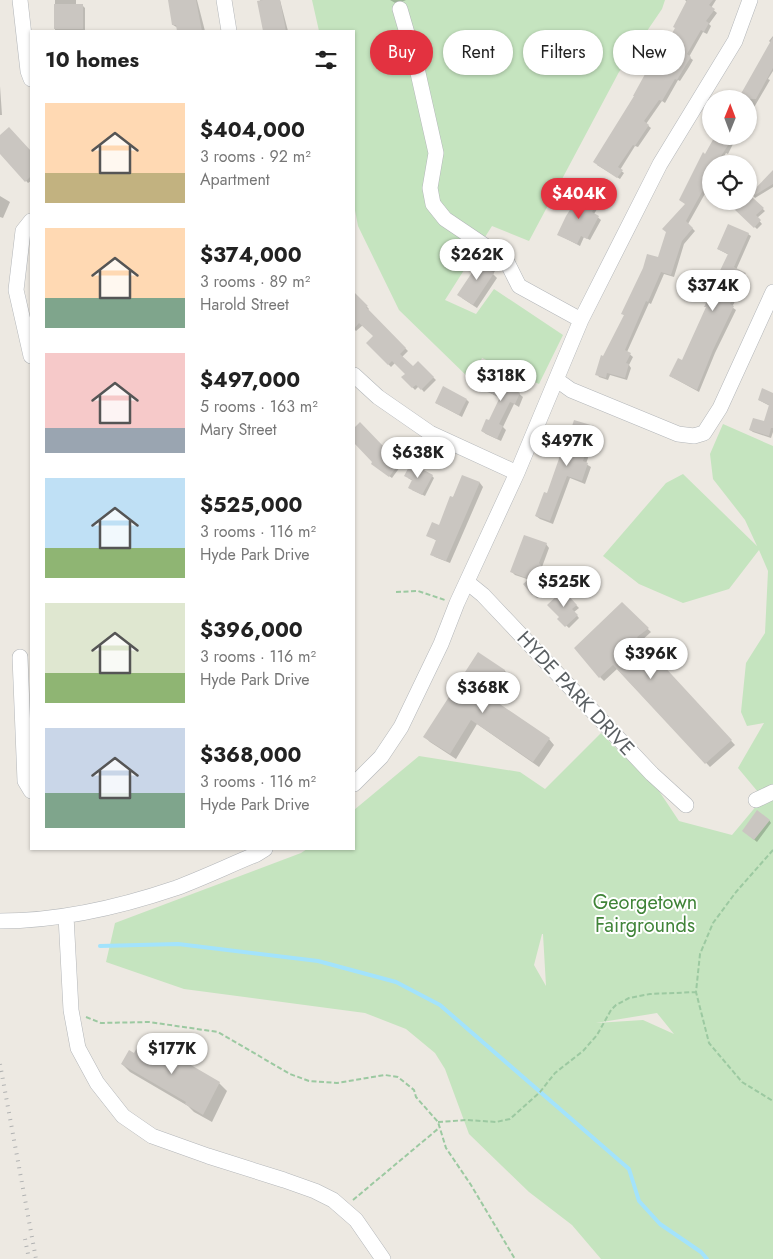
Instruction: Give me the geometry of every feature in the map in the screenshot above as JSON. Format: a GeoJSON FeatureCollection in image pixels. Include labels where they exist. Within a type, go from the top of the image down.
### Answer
{"type":"FeatureCollection","features":[{"type":"Feature","properties":{"kind":"street"},"geometry":{"type":"LineString","coordinates":[[20,0],[30,77]]}},
{"type":"Feature","properties":{"kind":"street"},"geometry":{"type":"LineString","coordinates":[[224,0],[229,30]]}},
{"type":"Feature","properties":{"kind":"street"},"geometry":{"type":"LineString","coordinates":[[355,783],[380,758],[400,727],[441,644],[457,603],[518,473],[581,320],[660,164],[735,41],[750,0]]}},
{"type":"Feature","properties":{"kind":"street"},"geometry":{"type":"LineString","coordinates":[[400,9],[416,64],[436,153],[430,188],[433,204],[445,219],[506,260],[519,286],[581,320]]}},
{"type":"Feature","properties":{"kind":"street"},"geometry":{"type":"LineString","coordinates":[[30,222],[23,232],[16,290],[30,352]]}},
{"type":"Feature","properties":{"kind":"street"},"geometry":{"type":"LineString","coordinates":[[557,380],[571,390],[678,434],[694,436],[704,433],[720,408],[773,292]]}},
{"type":"Feature","properties":{"kind":"street"},"geometry":{"type":"LineString","coordinates":[[355,377],[378,397],[430,433],[518,473]]}},
{"type":"Feature","properties":{"kind":"street","name":"HYDE PARK DRIVE"},"geometry":{"type":"LineString","coordinates":[[467,582],[483,595],[652,774],[686,805]]}},
{"type":"Feature","properties":{"kind":"street"},"geometry":{"type":"LineString","coordinates":[[20,657],[25,781],[30,789]]}},
{"type":"Feature","properties":{"kind":"street"},"geometry":{"type":"LineString","coordinates":[[756,800],[773,792]]}},
{"type":"Feature","properties":{"kind":"street"},"geometry":{"type":"LineString","coordinates":[[0,920],[26,921],[66,916],[118,904],[177,887],[263,850]]}},
{"type":"Feature","properties":{"kind":"street"},"geometry":{"type":"LineString","coordinates":[[66,916],[70,1010],[78,1048],[97,1083],[123,1116],[152,1136],[315,1191],[333,1200],[356,1220],[383,1259]]}},
{"type":"Feature","properties":{"kind":"path"},"geometry":{"type":"LineString","coordinates":[[396,592],[418,592],[457,603]]}},
{"type":"Feature","properties":{"kind":"path"},"geometry":{"type":"LineString","coordinates":[[773,850],[736,892],[713,923],[700,954],[697,992],[709,1043],[742,1082],[773,1101]]}},
{"type":"Feature","properties":{"kind":"path"},"geometry":{"type":"LineString","coordinates":[[438,1122],[467,1120],[496,1122],[510,1119],[540,1092],[555,1073],[583,1051],[597,1035],[611,1010],[616,1005],[629,998],[650,994],[697,992]]}},
{"type":"Feature","properties":{"kind":"path"},"geometry":{"type":"LineString","coordinates":[[70,1010],[101,1023],[149,1022],[218,1032],[290,1074],[309,1081],[337,1083],[385,1075],[398,1077],[414,1090],[416,1097],[438,1122],[446,1148],[471,1185],[514,1259]]}},
{"type":"Feature","properties":{"kind":"path"},"geometry":{"type":"LineString","coordinates":[[343,1209],[439,1128]]}},
{"type":"Feature","properties":{"kind":"green space"},"geometry":{"type":"Polygon","coordinates":[[[312,0],[665,0],[662,9],[648,30],[613,30],[613,75],[617,75],[529,241],[492,226],[445,300],[476,314],[494,289],[563,335],[539,384],[482,358],[472,381],[399,310],[358,226],[355,210],[355,30],[319,30],[312,0]]]}},
{"type":"Feature","properties":{"kind":"green space","name":"Georgetown Fairgrounds"},"geometry":{"type":"Polygon","coordinates":[[[723,424],[773,446],[773,1259],[601,1259],[572,1225],[529,1192],[469,1134],[445,1069],[435,1053],[406,1029],[365,1013],[184,989],[106,962],[115,923],[306,850],[355,850],[355,809],[419,756],[520,772],[545,789],[601,733],[659,791],[679,821],[732,835],[763,798],[738,768],[764,723],[747,726],[741,712],[746,663],[765,633],[768,571],[759,550],[729,589],[683,603],[639,584],[603,556],[666,483],[683,474],[757,546],[745,520],[713,479],[710,454],[723,424]],[[543,934],[534,965],[546,986],[543,934]],[[657,1013],[596,1023],[643,1020],[674,1034],[657,1013]]]}},
{"type":"Feature","properties":{"kind":"building"},"geometry":{"type":"Polygon","coordinates":[[[168,0],[196,0],[202,30],[177,30],[176,25],[172,25],[168,0]]]}},
{"type":"Feature","properties":{"kind":"building"},"geometry":{"type":"Polygon","coordinates":[[[280,0],[286,30],[263,30],[257,1],[280,0]]]}},
{"type":"Feature","properties":{"kind":"building"},"geometry":{"type":"Polygon","coordinates":[[[687,0],[713,0],[709,5],[715,9],[706,21],[709,23],[704,32],[701,30],[687,54],[691,57],[685,67],[685,30],[674,30],[675,28],[673,27],[687,0]]]}},
{"type":"Feature","properties":{"kind":"building"},"geometry":{"type":"Polygon","coordinates":[[[54,4],[83,4],[83,29],[54,29],[54,4]]]}},
{"type":"Feature","properties":{"kind":"building"},"geometry":{"type":"Polygon","coordinates":[[[773,37],[773,68],[758,95],[758,90],[743,90],[773,37]]]}},
{"type":"Feature","properties":{"kind":"building"},"geometry":{"type":"Polygon","coordinates":[[[644,75],[680,75],[677,80],[675,79],[662,101],[659,100],[644,121],[649,125],[618,167],[623,170],[617,178],[593,162],[644,75]]]}},
{"type":"Feature","properties":{"kind":"building"},"geometry":{"type":"Polygon","coordinates":[[[9,127],[30,150],[30,177],[25,182],[0,154],[0,135],[9,127]]]}},
{"type":"Feature","properties":{"kind":"building"},"geometry":{"type":"Polygon","coordinates":[[[710,145],[728,145],[722,155],[702,155],[702,192],[686,221],[693,228],[682,241],[671,275],[661,272],[648,302],[646,301],[625,350],[631,353],[626,363],[629,364],[625,378],[607,373],[606,378],[595,375],[601,355],[603,356],[624,315],[621,314],[643,268],[647,254],[658,257],[666,232],[662,229],[685,204],[679,200],[703,152],[705,154],[710,145]]]}},
{"type":"Feature","properties":{"kind":"building"},"geometry":{"type":"Polygon","coordinates":[[[773,170],[773,184],[757,194],[757,187],[773,170]]]}},
{"type":"Feature","properties":{"kind":"building"},"geometry":{"type":"Polygon","coordinates":[[[581,193],[597,202],[592,212],[599,216],[587,239],[581,236],[577,244],[557,235],[566,216],[581,193]]]}},
{"type":"Feature","properties":{"kind":"building"},"geometry":{"type":"Polygon","coordinates":[[[757,202],[764,208],[756,215],[761,220],[754,228],[735,210],[757,210],[757,202]]]}},
{"type":"Feature","properties":{"kind":"building"},"geometry":{"type":"Polygon","coordinates":[[[728,224],[749,233],[734,267],[746,273],[730,304],[734,306],[697,390],[669,376],[678,358],[682,360],[728,254],[717,249],[728,224]]]}},
{"type":"Feature","properties":{"kind":"building"},"geometry":{"type":"Polygon","coordinates":[[[483,256],[494,263],[489,270],[494,273],[473,305],[457,295],[483,256]]]}},
{"type":"Feature","properties":{"kind":"building"},"geometry":{"type":"Polygon","coordinates":[[[355,293],[406,348],[400,354],[413,366],[418,361],[434,377],[421,390],[416,385],[412,388],[401,377],[405,374],[392,361],[388,365],[366,343],[373,336],[359,323],[355,328],[355,293]]]}},
{"type":"Feature","properties":{"kind":"building"},"geometry":{"type":"Polygon","coordinates":[[[497,371],[519,381],[514,390],[520,393],[515,404],[510,402],[499,424],[503,426],[497,439],[481,431],[486,419],[489,420],[500,397],[487,392],[497,371]]]}},
{"type":"Feature","properties":{"kind":"building"},"geometry":{"type":"Polygon","coordinates":[[[443,386],[467,399],[459,415],[435,403],[443,386]]]}},
{"type":"Feature","properties":{"kind":"building"},"geometry":{"type":"Polygon","coordinates":[[[762,388],[773,393],[773,428],[771,428],[769,436],[749,430],[753,418],[764,421],[769,405],[758,400],[762,388]]]}},
{"type":"Feature","properties":{"kind":"building"},"geometry":{"type":"Polygon","coordinates":[[[574,420],[594,426],[583,461],[588,463],[582,481],[567,476],[550,521],[535,516],[544,492],[547,493],[574,420]]]}},
{"type":"Feature","properties":{"kind":"building"},"geometry":{"type":"Polygon","coordinates":[[[360,422],[384,447],[386,444],[394,449],[388,456],[399,464],[389,477],[371,464],[372,462],[355,444],[355,427],[360,422]]]}},
{"type":"Feature","properties":{"kind":"building"},"geometry":{"type":"Polygon","coordinates":[[[411,463],[433,475],[422,495],[408,488],[412,480],[404,476],[411,463]]]}},
{"type":"Feature","properties":{"kind":"building"},"geometry":{"type":"Polygon","coordinates":[[[462,475],[480,482],[446,561],[430,555],[436,540],[426,536],[432,522],[439,525],[450,496],[453,497],[462,475]]]}},
{"type":"Feature","properties":{"kind":"building"},"geometry":{"type":"Polygon","coordinates":[[[524,535],[547,543],[539,563],[553,578],[532,595],[523,584],[529,579],[510,572],[524,535]]]}},
{"type":"Feature","properties":{"kind":"building"},"geometry":{"type":"Polygon","coordinates":[[[563,590],[577,605],[572,609],[578,615],[565,627],[557,619],[559,617],[547,605],[563,590]]]}},
{"type":"Feature","properties":{"kind":"building"},"geometry":{"type":"Polygon","coordinates":[[[622,602],[649,628],[637,637],[732,740],[705,764],[613,665],[599,678],[574,648],[622,602]]]}},
{"type":"Feature","properties":{"kind":"building"},"geometry":{"type":"Polygon","coordinates":[[[478,652],[505,670],[488,696],[550,738],[533,762],[471,720],[450,754],[423,737],[478,652]]]}},
{"type":"Feature","properties":{"kind":"building"},"geometry":{"type":"Polygon","coordinates":[[[757,810],[770,820],[754,840],[742,831],[757,810]]]}},
{"type":"Feature","properties":{"kind":"building"},"geometry":{"type":"Polygon","coordinates":[[[143,1037],[220,1082],[203,1115],[185,1104],[186,1102],[121,1064],[129,1050],[134,1053],[143,1037]]]}},
{"type":"Feature","properties":{"kind":"waterway"},"geometry":{"type":"LineString","coordinates":[[100,946],[178,944],[318,961],[396,982],[440,1005],[629,1169],[639,1201],[660,1224],[701,1252],[707,1259]]}},
{"type":"Feature","properties":{"kind":"railway"},"geometry":{"type":"LineString","coordinates":[[0,1064],[36,1259]]}},
{"type":"Feature","properties":{"kind":"railway"},"geometry":{"type":"LineString","coordinates":[[25,1239],[29,1259]]}}]}
